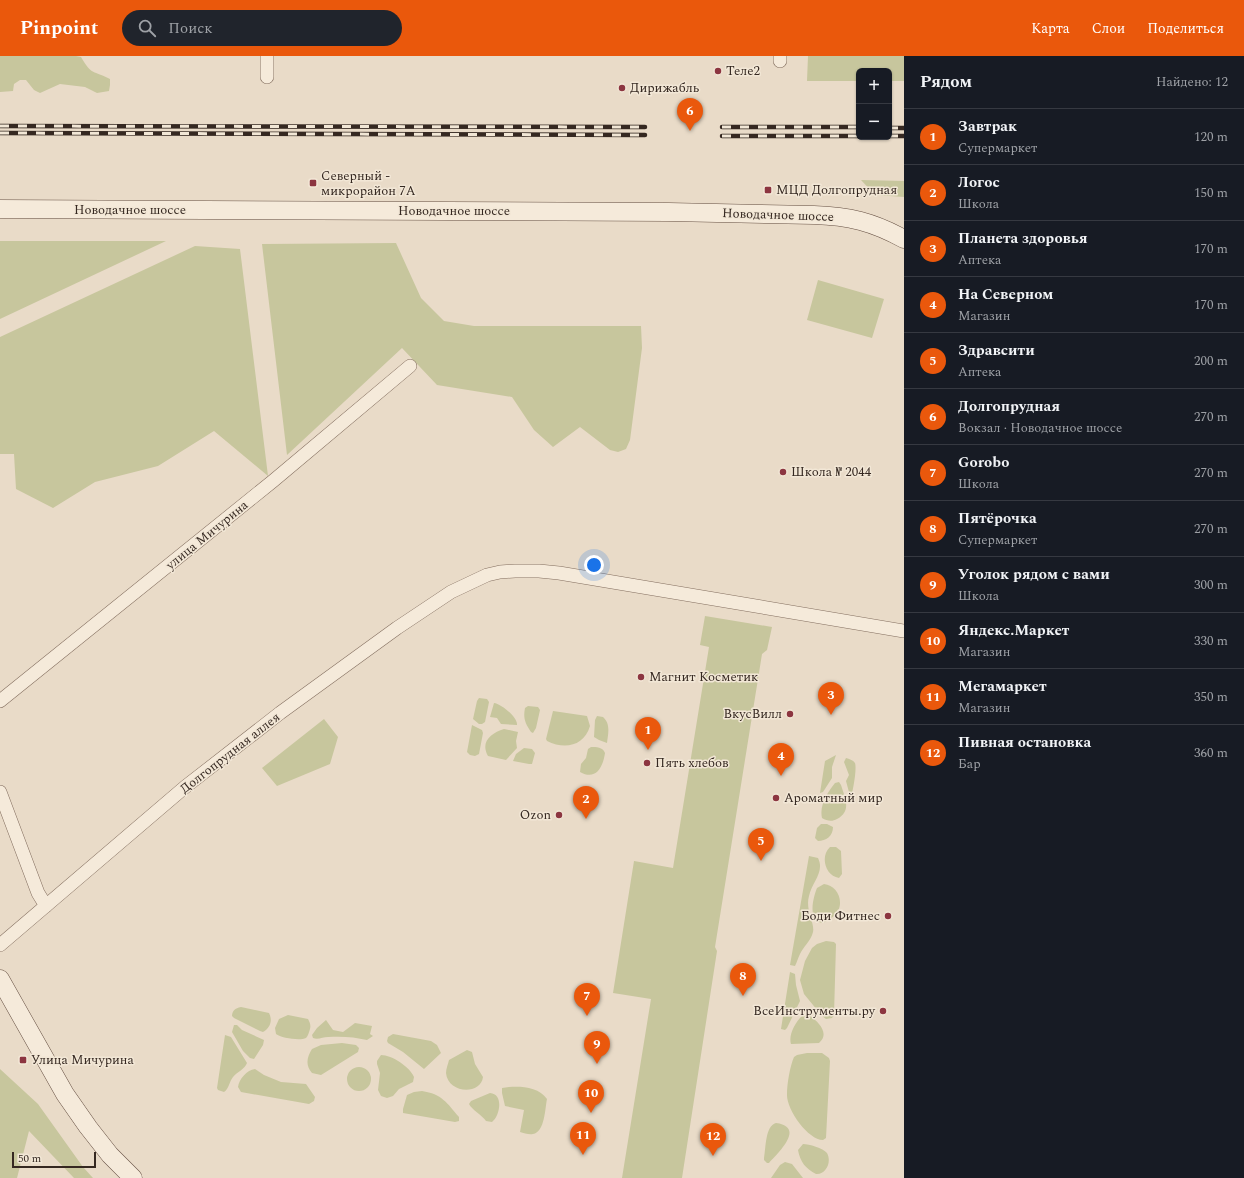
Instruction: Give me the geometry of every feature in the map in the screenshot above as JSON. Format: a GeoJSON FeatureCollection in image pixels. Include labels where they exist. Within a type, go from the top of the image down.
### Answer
{"type":"FeatureCollection","features":[{"type":"Feature","properties":{"kind":"street"},"geometry":{"type":"LineString","coordinates":[[267,56],[267,77]]}},
{"type":"Feature","properties":{"kind":"street","name":"Новодачное шоссе"},"geometry":{"type":"LineString","coordinates":[[0,210],[654,212],[814,215],[834,216],[873,224],[904,239]]}},
{"type":"Feature","properties":{"kind":"street","name":"улица Мичурина"},"geometry":{"type":"LineString","coordinates":[[0,701],[273,481],[410,366]]}},
{"type":"Feature","properties":{"kind":"street","name":"Долгопрудная аллея"},"geometry":{"type":"LineString","coordinates":[[0,945],[185,787],[280,713],[397,628],[451,592],[474,581],[500,572],[539,571],[559,573],[904,631]]}},
{"type":"Feature","properties":{"kind":"street"},"geometry":{"type":"LineString","coordinates":[[0,792],[38,893],[46,906]]}},
{"type":"Feature","properties":{"kind":"street"},"geometry":{"type":"LineString","coordinates":[[0,980],[65,1094],[110,1155],[134,1178]]}},
{"type":"Feature","properties":{"kind":"green space"},"geometry":{"type":"Polygon","coordinates":[[[0,56],[81,57],[93,72],[110,79],[109,91],[97,93],[85,87],[60,84],[40,93],[34,90],[26,80],[20,80],[14,84],[13,91],[0,92],[0,56]]]}},
{"type":"Feature","properties":{"kind":"green space"},"geometry":{"type":"Polygon","coordinates":[[[808,56],[904,56],[904,81],[892,81],[892,68],[856,68],[856,81],[807,81],[808,56]]]}},
{"type":"Feature","properties":{"kind":"green space"},"geometry":{"type":"Polygon","coordinates":[[[861,180],[904,181],[904,197],[875,195],[861,180]]]}},
{"type":"Feature","properties":{"kind":"green space"},"geometry":{"type":"Polygon","coordinates":[[[0,241],[166,241],[0,319],[0,241]]]}},
{"type":"Feature","properties":{"kind":"green space"},"geometry":{"type":"Polygon","coordinates":[[[396,243],[421,298],[444,321],[474,326],[641,326],[642,348],[630,440],[626,449],[618,452],[610,450],[580,427],[553,447],[534,430],[512,397],[437,385],[402,348],[287,455],[262,244],[396,243]]]}},
{"type":"Feature","properties":{"kind":"green space"},"geometry":{"type":"Polygon","coordinates":[[[195,246],[240,249],[268,476],[214,431],[158,466],[95,482],[53,508],[16,489],[14,454],[0,454],[0,337],[195,246]]]}},
{"type":"Feature","properties":{"kind":"green space"},"geometry":{"type":"Polygon","coordinates":[[[818,280],[884,299],[872,338],[807,320],[818,280]]]}},
{"type":"Feature","properties":{"kind":"green space"},"geometry":{"type":"Polygon","coordinates":[[[705,616],[772,627],[767,650],[762,654],[715,947],[717,951],[682,1178],[622,1178],[651,999],[613,993],[634,861],[673,868],[709,647],[700,645],[705,616]]]}},
{"type":"Feature","properties":{"kind":"green space"},"geometry":{"type":"Polygon","coordinates":[[[479,698],[487,699],[489,702],[485,722],[482,724],[479,724],[473,719],[479,698]]]}},
{"type":"Feature","properties":{"kind":"green space"},"geometry":{"type":"Polygon","coordinates":[[[494,703],[508,711],[515,718],[517,725],[501,724],[497,718],[490,717],[494,703]]]}},
{"type":"Feature","properties":{"kind":"green space"},"geometry":{"type":"Polygon","coordinates":[[[528,706],[538,707],[540,710],[536,728],[533,733],[527,726],[524,718],[525,708],[528,706]]]}},
{"type":"Feature","properties":{"kind":"green space"},"geometry":{"type":"Polygon","coordinates":[[[553,711],[587,716],[590,726],[587,733],[579,742],[573,744],[560,745],[547,741],[546,739],[553,711]]]}},
{"type":"Feature","properties":{"kind":"green space"},"geometry":{"type":"Polygon","coordinates":[[[597,716],[603,717],[606,720],[608,729],[607,743],[594,737],[595,720],[597,716]]]}},
{"type":"Feature","properties":{"kind":"green space"},"geometry":{"type":"Polygon","coordinates":[[[324,719],[338,737],[330,764],[277,786],[262,768],[324,719]]]}},
{"type":"Feature","properties":{"kind":"green space"},"geometry":{"type":"Polygon","coordinates":[[[472,725],[482,730],[483,733],[479,754],[475,756],[470,755],[467,752],[472,725]]]}},
{"type":"Feature","properties":{"kind":"green space"},"geometry":{"type":"Polygon","coordinates":[[[504,729],[518,732],[516,741],[517,748],[506,760],[488,756],[485,746],[486,742],[495,733],[504,729]]]}},
{"type":"Feature","properties":{"kind":"green space"},"geometry":{"type":"Polygon","coordinates":[[[591,747],[599,748],[605,753],[598,771],[590,775],[580,772],[581,764],[586,758],[588,749],[591,747]]]}},
{"type":"Feature","properties":{"kind":"green space"},"geometry":{"type":"Polygon","coordinates":[[[524,748],[532,749],[535,753],[532,764],[513,761],[516,754],[524,748]]]}},
{"type":"Feature","properties":{"kind":"green space"},"geometry":{"type":"Polygon","coordinates":[[[836,755],[832,767],[832,778],[823,792],[820,793],[825,761],[836,755]]]}},
{"type":"Feature","properties":{"kind":"green space"},"geometry":{"type":"Polygon","coordinates":[[[846,758],[855,763],[851,797],[846,781],[849,775],[844,762],[846,758]]]}},
{"type":"Feature","properties":{"kind":"green space"},"geometry":{"type":"Polygon","coordinates":[[[839,782],[846,804],[845,812],[842,816],[835,820],[826,820],[822,818],[821,813],[823,804],[832,787],[835,783],[839,782]]]}},
{"type":"Feature","properties":{"kind":"green space"},"geometry":{"type":"Polygon","coordinates":[[[821,824],[827,824],[833,827],[833,830],[832,833],[824,840],[818,841],[815,838],[817,828],[821,824]]]}},
{"type":"Feature","properties":{"kind":"green space"},"geometry":{"type":"Polygon","coordinates":[[[830,847],[836,847],[841,851],[842,874],[839,878],[830,874],[827,870],[825,855],[830,847]]]}},
{"type":"Feature","properties":{"kind":"green space"},"geometry":{"type":"Polygon","coordinates":[[[809,856],[818,858],[820,863],[819,872],[808,901],[813,932],[811,938],[801,951],[795,966],[790,965],[809,856]]]}},
{"type":"Feature","properties":{"kind":"green space"},"geometry":{"type":"Polygon","coordinates":[[[824,884],[832,887],[838,893],[840,906],[837,913],[823,923],[815,918],[812,908],[817,888],[824,884]]]}},
{"type":"Feature","properties":{"kind":"green space"},"geometry":{"type":"Polygon","coordinates":[[[826,941],[834,942],[836,944],[834,1015],[832,1018],[826,1019],[804,994],[800,980],[805,961],[812,948],[817,944],[826,941]]]}},
{"type":"Feature","properties":{"kind":"green space"},"geometry":{"type":"Polygon","coordinates":[[[790,972],[795,974],[800,1001],[785,1030],[781,1029],[790,972]]]}},
{"type":"Feature","properties":{"kind":"green space"},"geometry":{"type":"Polygon","coordinates":[[[241,1007],[269,1013],[271,1021],[270,1024],[263,1032],[234,1018],[232,1016],[233,1011],[241,1007]]]}},
{"type":"Feature","properties":{"kind":"green space"},"geometry":{"type":"Polygon","coordinates":[[[288,1015],[308,1019],[310,1028],[306,1038],[291,1039],[276,1034],[275,1028],[279,1019],[288,1015]]]}},
{"type":"Feature","properties":{"kind":"green space"},"geometry":{"type":"Polygon","coordinates":[[[803,1015],[810,1016],[817,1021],[822,1028],[824,1036],[819,1043],[791,1044],[790,1040],[793,1028],[803,1015]]]}},
{"type":"Feature","properties":{"kind":"green space"},"geometry":{"type":"Polygon","coordinates":[[[326,1020],[333,1030],[343,1032],[355,1023],[372,1026],[370,1034],[373,1036],[367,1040],[353,1037],[313,1038],[312,1035],[317,1028],[326,1020]]]}},
{"type":"Feature","properties":{"kind":"green space"},"geometry":{"type":"Polygon","coordinates":[[[234,1025],[237,1025],[242,1030],[264,1040],[263,1045],[254,1059],[250,1058],[243,1051],[232,1032],[234,1025]]]}},
{"type":"Feature","properties":{"kind":"green space"},"geometry":{"type":"Polygon","coordinates":[[[393,1034],[431,1041],[437,1045],[441,1053],[424,1069],[403,1052],[388,1043],[388,1037],[393,1034]]]}},
{"type":"Feature","properties":{"kind":"green space"},"geometry":{"type":"Polygon","coordinates":[[[225,1035],[231,1037],[247,1063],[245,1067],[233,1077],[224,1092],[218,1090],[217,1088],[225,1035]]]}},
{"type":"Feature","properties":{"kind":"green space"},"geometry":{"type":"Polygon","coordinates":[[[342,1043],[356,1045],[359,1048],[358,1052],[321,1075],[312,1073],[308,1067],[308,1061],[312,1049],[321,1045],[342,1043]]]}},
{"type":"Feature","properties":{"kind":"green space"},"geometry":{"type":"Polygon","coordinates":[[[467,1050],[472,1052],[475,1064],[483,1077],[481,1083],[477,1087],[464,1090],[452,1085],[448,1080],[446,1071],[449,1060],[467,1050]]]}},
{"type":"Feature","properties":{"kind":"green space"},"geometry":{"type":"Polygon","coordinates":[[[807,1053],[822,1053],[829,1058],[830,1061],[826,1138],[823,1140],[817,1139],[811,1135],[799,1123],[790,1108],[788,1100],[788,1080],[794,1057],[807,1053]]]}},
{"type":"Feature","properties":{"kind":"green space"},"geometry":{"type":"Polygon","coordinates":[[[381,1055],[390,1057],[400,1062],[409,1069],[414,1077],[413,1082],[399,1089],[393,1096],[387,1098],[381,1096],[378,1090],[380,1073],[377,1061],[381,1055]]]}},
{"type":"Feature","properties":{"kind":"green space"},"geometry":{"type":"Polygon","coordinates":[[[359,1067],[367,1071],[371,1079],[367,1087],[359,1091],[351,1087],[347,1079],[351,1071],[359,1067]]]}},
{"type":"Feature","properties":{"kind":"green space"},"geometry":{"type":"Polygon","coordinates":[[[0,1069],[38,1104],[83,1167],[93,1178],[74,1178],[29,1131],[17,1178],[0,1178],[0,1069]]]}},
{"type":"Feature","properties":{"kind":"green space"},"geometry":{"type":"Polygon","coordinates":[[[255,1069],[264,1075],[281,1082],[306,1084],[315,1097],[314,1101],[309,1104],[241,1092],[238,1087],[242,1078],[246,1073],[255,1069]]]}},
{"type":"Feature","properties":{"kind":"green space"},"geometry":{"type":"Polygon","coordinates":[[[502,1088],[530,1088],[544,1095],[547,1099],[542,1124],[537,1132],[530,1134],[520,1132],[524,1110],[505,1106],[502,1088]]]}},
{"type":"Feature","properties":{"kind":"green space"},"geometry":{"type":"Polygon","coordinates":[[[422,1091],[435,1094],[444,1100],[459,1117],[459,1121],[455,1122],[403,1113],[407,1095],[422,1091]]]}},
{"type":"Feature","properties":{"kind":"green space"},"geometry":{"type":"Polygon","coordinates":[[[490,1093],[494,1094],[499,1101],[499,1110],[492,1122],[486,1121],[469,1104],[471,1101],[490,1093]]]}},
{"type":"Feature","properties":{"kind":"green space"},"geometry":{"type":"Polygon","coordinates":[[[776,1123],[785,1125],[789,1130],[789,1135],[783,1147],[769,1163],[767,1163],[764,1160],[768,1133],[772,1125],[776,1123]]]}},
{"type":"Feature","properties":{"kind":"green space"},"geometry":{"type":"Polygon","coordinates":[[[803,1144],[822,1149],[827,1153],[829,1160],[827,1167],[820,1174],[816,1174],[809,1170],[800,1158],[798,1150],[803,1144]]]}},
{"type":"Feature","properties":{"kind":"green space"},"geometry":{"type":"Polygon","coordinates":[[[785,1162],[792,1164],[803,1178],[771,1178],[780,1165],[785,1162]]]}},
{"type":"Feature","properties":{"kind":"railway"},"geometry":{"type":"LineString","coordinates":[[0,126],[645,127]]}},
{"type":"Feature","properties":{"kind":"railway"},"geometry":{"type":"LineString","coordinates":[[722,127],[856,127]]}},
{"type":"Feature","properties":{"kind":"railway"},"geometry":{"type":"LineString","coordinates":[[892,128],[904,128]]}},
{"type":"Feature","properties":{"kind":"railway"},"geometry":{"type":"LineString","coordinates":[[0,133],[645,135]]}},
{"type":"Feature","properties":{"kind":"railway"},"geometry":{"type":"LineString","coordinates":[[722,136],[856,136]]}},
{"type":"Feature","properties":{"kind":"railway"},"geometry":{"type":"LineString","coordinates":[[892,136],[904,136]]}},
{"type":"Feature","properties":{"kind":"place","name":"Теле2"},"geometry":{"type":"Point","coordinates":[718,71]}},
{"type":"Feature","properties":{"kind":"place","name":"Дирижабль"},"geometry":{"type":"Point","coordinates":[622,88]}},
{"type":"Feature","properties":{"kind":"place","name":"Долгопрудная"},"geometry":{"type":"Point","coordinates":[690,131]}},
{"type":"Feature","properties":{"kind":"place","name":"Северный - микрорайон 7А"},"geometry":{"type":"Point","coordinates":[313,183]}},
{"type":"Feature","properties":{"kind":"place","name":"МЦД Долгопрудная"},"geometry":{"type":"Point","coordinates":[768,190]}},
{"type":"Feature","properties":{"kind":"place","name":"Школа № 2044"},"geometry":{"type":"Point","coordinates":[783,472]}},
{"type":"Feature","properties":{"kind":"place","name":"Магнит Косметик"},"geometry":{"type":"Point","coordinates":[641,677]}},
{"type":"Feature","properties":{"kind":"place","name":"ВкусВилл"},"geometry":{"type":"Point","coordinates":[790,714]}},
{"type":"Feature","properties":{"kind":"place","name":"Планета здоровья"},"geometry":{"type":"Point","coordinates":[831,715]}},
{"type":"Feature","properties":{"kind":"place","name":"Завтрак"},"geometry":{"type":"Point","coordinates":[648,750]}},
{"type":"Feature","properties":{"kind":"place","name":"Пять хлебов"},"geometry":{"type":"Point","coordinates":[647,763]}},
{"type":"Feature","properties":{"kind":"place","name":"На Северном"},"geometry":{"type":"Point","coordinates":[781,776]}},
{"type":"Feature","properties":{"kind":"place","name":"Ароматный мир"},"geometry":{"type":"Point","coordinates":[776,798]}},
{"type":"Feature","properties":{"kind":"place","name":"Ozon"},"geometry":{"type":"Point","coordinates":[559,815]}},
{"type":"Feature","properties":{"kind":"place","name":"Логос"},"geometry":{"type":"Point","coordinates":[586,819]}},
{"type":"Feature","properties":{"kind":"place","name":"Здравсити"},"geometry":{"type":"Point","coordinates":[761,861]}},
{"type":"Feature","properties":{"kind":"place","name":"Боди Фитнес"},"geometry":{"type":"Point","coordinates":[888,916]}},
{"type":"Feature","properties":{"kind":"place","name":"Пятёрочка"},"geometry":{"type":"Point","coordinates":[743,996]}},
{"type":"Feature","properties":{"kind":"place","name":"ВсеИнструменты.ру"},"geometry":{"type":"Point","coordinates":[883,1011]}},
{"type":"Feature","properties":{"kind":"place","name":"Gorobo"},"geometry":{"type":"Point","coordinates":[587,1016]}},
{"type":"Feature","properties":{"kind":"place","name":"Улица Мичурина"},"geometry":{"type":"Point","coordinates":[23,1060]}},
{"type":"Feature","properties":{"kind":"place","name":"Уголок рядом с вами"},"geometry":{"type":"Point","coordinates":[597,1064]}},
{"type":"Feature","properties":{"kind":"place","name":"Яндекс.Маркет"},"geometry":{"type":"Point","coordinates":[591,1113]}},
{"type":"Feature","properties":{"kind":"place","name":"Мегамаркет"},"geometry":{"type":"Point","coordinates":[583,1155]}},
{"type":"Feature","properties":{"kind":"place","name":"Пивная остановка"},"geometry":{"type":"Point","coordinates":[713,1156]}}]}
